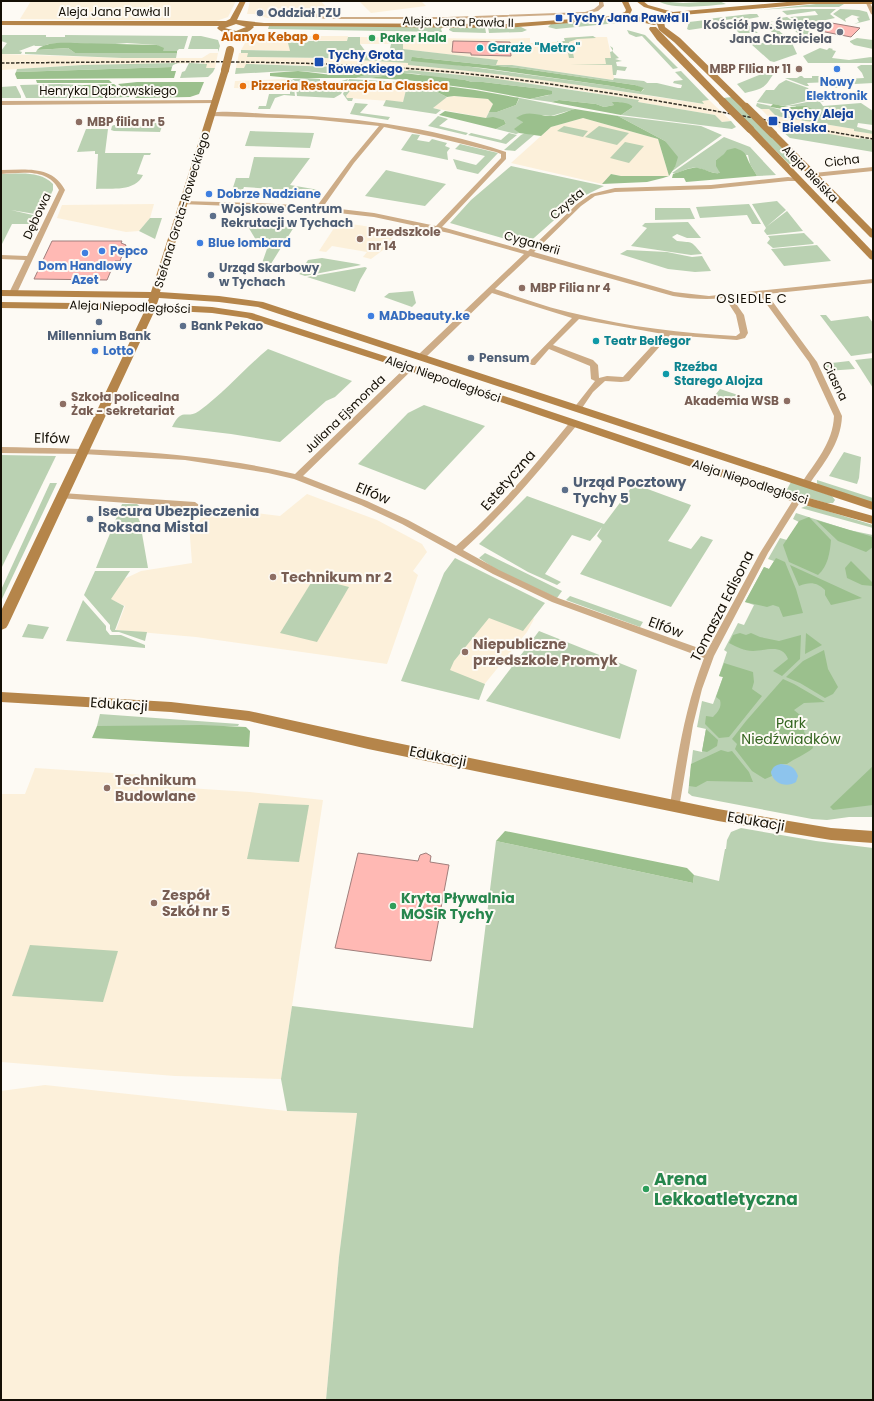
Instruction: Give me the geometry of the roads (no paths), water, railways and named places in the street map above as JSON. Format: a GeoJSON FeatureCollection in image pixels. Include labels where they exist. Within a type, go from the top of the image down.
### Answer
{"type":"FeatureCollection","features":[{"type":"Feature","properties":{"kind":"street"},"geometry":{"type":"LineString","coordinates":[[302,10],[313,11],[318,17],[324,18],[501,16],[585,13],[598,9],[602,5],[601,1]]}},
{"type":"Feature","properties":{"kind":"street"},"geometry":{"type":"LineString","coordinates":[[639,1],[646,6],[666,12],[704,13]]}},
{"type":"Feature","properties":{"kind":"street","name":"Aleja Bielska"},"geometry":{"type":"LineString","coordinates":[[639,1],[641,5],[659,17],[662,28],[677,40],[746,107],[873,235]]}},
{"type":"Feature","properties":{"kind":"street"},"geometry":{"type":"LineString","coordinates":[[867,1],[873,14]]}},
{"type":"Feature","properties":{"kind":"street"},"geometry":{"type":"LineString","coordinates":[[595,19],[627,13],[629,8],[625,2]]}},
{"type":"Feature","properties":{"kind":"street","name":"Aleja Bielska"},"geometry":{"type":"LineString","coordinates":[[625,2],[640,19],[656,31],[660,38],[873,256]]}},
{"type":"Feature","properties":{"kind":"street"},"geometry":{"type":"LineString","coordinates":[[578,28],[606,26],[640,19],[810,2],[873,2]]}},
{"type":"Feature","properties":{"kind":"street"},"geometry":{"type":"LineString","coordinates":[[242,3],[243,22]]}},
{"type":"Feature","properties":{"kind":"street"},"geometry":{"type":"LineString","coordinates":[[677,40],[669,30],[668,27],[671,24],[676,21],[704,13]]}},
{"type":"Feature","properties":{"kind":"street","name":"Aleja Jana Pawła II"},"geometry":{"type":"LineString","coordinates":[[501,16],[505,26]]}},
{"type":"Feature","properties":{"kind":"street"},"geometry":{"type":"LineString","coordinates":[[640,19],[659,17]]}},
{"type":"Feature","properties":{"kind":"street"},"geometry":{"type":"LineString","coordinates":[[194,23],[223,21],[228,19],[274,31]]}},
{"type":"Feature","properties":{"kind":"street","name":"Aleja Jana Pawła II"},"geometry":{"type":"LineString","coordinates":[[1,31],[64,31],[86,23],[213,24],[243,22],[505,26],[595,19],[640,19]]}},
{"type":"Feature","properties":{"kind":"street"},"geometry":{"type":"LineString","coordinates":[[243,22],[316,24]]}},
{"type":"Feature","properties":{"kind":"street","name":"Aleja Jana Pawła II"},"geometry":{"type":"LineString","coordinates":[[1,23],[170,31],[224,31],[243,22]]}},
{"type":"Feature","properties":{"kind":"street","name":"Stefana Grota-Roweckiego"},"geometry":{"type":"LineString","coordinates":[[1,625],[156,295],[183,203],[216,101],[230,50],[243,22]]}},
{"type":"Feature","properties":{"kind":"street"},"geometry":{"type":"LineString","coordinates":[[551,30],[546,28],[545,25],[555,22]]}},
{"type":"Feature","properties":{"kind":"street"},"geometry":{"type":"LineString","coordinates":[[224,31],[222,26],[228,23]]}},
{"type":"Feature","properties":{"kind":"street","name":"Aleja Jana Pawła II"},"geometry":{"type":"LineString","coordinates":[[274,31],[455,34],[448,33],[445,29],[455,25]]}},
{"type":"Feature","properties":{"kind":"street"},"geometry":{"type":"LineString","coordinates":[[522,25],[531,28],[532,30],[530,32]]}},
{"type":"Feature","properties":{"kind":"street"},"geometry":{"type":"LineString","coordinates":[[630,25],[647,28],[660,38]]}},
{"type":"Feature","properties":{"kind":"street"},"geometry":{"type":"LineString","coordinates":[[170,31],[201,32]]}},
{"type":"Feature","properties":{"kind":"street","name":"Stefana Grota-Roweckiego"},"geometry":{"type":"LineString","coordinates":[[224,31],[230,35],[228,42],[230,50]]}},
{"type":"Feature","properties":{"kind":"street"},"geometry":{"type":"LineString","coordinates":[[235,41],[249,34],[274,31]]}},
{"type":"Feature","properties":{"kind":"street","name":"Henryka Dąbrowskiego"},"geometry":{"type":"LineString","coordinates":[[1,103],[216,101]]}},
{"type":"Feature","properties":{"kind":"street"},"geometry":{"type":"LineString","coordinates":[[211,114],[305,117],[383,125],[461,141],[500,151],[505,155],[504,158],[438,228]]}},
{"type":"Feature","properties":{"kind":"street"},"geometry":{"type":"LineString","coordinates":[[318,209],[352,162],[383,125]]}},
{"type":"Feature","properties":{"kind":"street"},"geometry":{"type":"LineString","coordinates":[[788,168],[794,165],[805,167]]}},
{"type":"Feature","properties":{"kind":"street","name":"Cicha"},"geometry":{"type":"LineString","coordinates":[[814,176],[873,169]]}},
{"type":"Feature","properties":{"kind":"street","name":"Dębowa"},"geometry":{"type":"LineString","coordinates":[[1,172],[32,172],[46,174],[60,183],[62,190],[13,293]]}},
{"type":"Feature","properties":{"kind":"street","name":"Czysta"},"geometry":{"type":"LineString","coordinates":[[422,357],[529,253],[584,201],[593,195],[626,188],[711,187],[788,180],[803,184]]}},
{"type":"Feature","properties":{"kind":"street"},"geometry":{"type":"LineString","coordinates":[[803,184],[819,190],[824,188],[824,186]]}},
{"type":"Feature","properties":{"kind":"street","name":"Cyganerii"},"geometry":{"type":"LineString","coordinates":[[183,203],[318,209],[374,215],[438,228],[673,294],[689,297],[728,297],[873,282]]}},
{"type":"Feature","properties":{"kind":"street"},"geometry":{"type":"LineString","coordinates":[[1,258],[30,258]]}},
{"type":"Feature","properties":{"kind":"street"},"geometry":{"type":"LineString","coordinates":[[490,290],[577,317],[667,334],[730,338],[742,336],[744,333],[740,315],[728,297]]}},
{"type":"Feature","properties":{"kind":"street","name":"Aleja Niepodległości"},"geometry":{"type":"LineString","coordinates":[[1,293],[156,295],[219,299],[259,304],[400,349],[873,506]]}},
{"type":"Feature","properties":{"kind":"street","name":"Ciasna"},"geometry":{"type":"LineString","coordinates":[[763,294],[813,362],[838,416],[839,425],[834,440],[805,484]]}},
{"type":"Feature","properties":{"kind":"street","name":"Aleja Niepodległości"},"geometry":{"type":"LineString","coordinates":[[1,304],[151,307],[212,310],[248,315],[550,414],[798,499],[873,520]]}},
{"type":"Feature","properties":{"kind":"street"},"geometry":{"type":"LineString","coordinates":[[532,363],[577,317]]}},
{"type":"Feature","properties":{"kind":"street"},"geometry":{"type":"LineString","coordinates":[[577,409],[599,380],[607,378],[626,379],[667,334]]}},
{"type":"Feature","properties":{"kind":"street"},"geometry":{"type":"LineString","coordinates":[[550,345],[552,349],[590,362],[594,365],[595,379]]}},
{"type":"Feature","properties":{"kind":"street"},"geometry":{"type":"LineString","coordinates":[[387,360],[387,353],[400,349]]}},
{"type":"Feature","properties":{"kind":"street"},"geometry":{"type":"LineString","coordinates":[[430,375],[444,373],[446,370],[446,365]]}},
{"type":"Feature","properties":{"kind":"street","name":"Juliana Ejsmonda"},"geometry":{"type":"LineString","coordinates":[[297,477],[410,368]]}},
{"type":"Feature","properties":{"kind":"street"},"geometry":{"type":"LineString","coordinates":[[550,414],[547,412],[547,406],[556,402]]}},
{"type":"Feature","properties":{"kind":"street"},"geometry":{"type":"LineString","coordinates":[[592,429],[603,427],[606,423],[606,418]]}},
{"type":"Feature","properties":{"kind":"street","name":"Estetyczna"},"geometry":{"type":"LineString","coordinates":[[458,550],[483,528],[507,503],[574,423]]}},
{"type":"Feature","properties":{"kind":"street","name":"Elfów"},"geometry":{"type":"LineString","coordinates":[[1,450],[83,452],[185,458],[247,466],[297,477],[357,500],[405,522],[496,572],[555,600],[709,656]]}},
{"type":"Feature","properties":{"kind":"street"},"geometry":{"type":"LineString","coordinates":[[771,489],[768,484],[769,481],[778,475]]}},
{"type":"Feature","properties":{"kind":"street"},"geometry":{"type":"LineString","coordinates":[[62,496],[195,505]]}},
{"type":"Feature","properties":{"kind":"street"},"geometry":{"type":"LineString","coordinates":[[829,508],[835,508],[840,505],[842,500],[840,496]]}},
{"type":"Feature","properties":{"kind":"street","name":"Tomasza Edisona"},"geometry":{"type":"LineString","coordinates":[[675,805],[688,725],[697,689],[709,656],[764,553],[798,499]]}},
{"type":"Feature","properties":{"kind":"street","name":"Edukacji"},"geometry":{"type":"LineString","coordinates":[[1,697],[171,707],[249,716],[368,743],[718,815],[831,834],[873,837]]}},
{"type":"Feature","properties":{"kind":"water"},"geometry":{"type":"Polygon","coordinates":[[[781,764],[790,766],[795,770],[798,776],[796,782],[785,785],[774,779],[771,772],[774,766],[781,764]]]}},
{"type":"Feature","properties":{"kind":"railway"},"geometry":{"type":"LineString","coordinates":[[1,63],[282,63],[451,72],[610,93],[873,139]]}},
{"type":"Feature","properties":{"kind":"place","name":"Oddział PZU"},"geometry":{"type":"Point","coordinates":[260,13]}},
{"type":"Feature","properties":{"kind":"place","name":"Tychy Jana Pawła II"},"geometry":{"type":"Point","coordinates":[559,18]}},
{"type":"Feature","properties":{"kind":"place","name":"Kościół pw. Świętego Jana Chrzciciela"},"geometry":{"type":"Point","coordinates":[840,32]}},
{"type":"Feature","properties":{"kind":"place","name":"Alanya Kebap"},"geometry":{"type":"Point","coordinates":[316,37]}},
{"type":"Feature","properties":{"kind":"place","name":"Paker Hala"},"geometry":{"type":"Point","coordinates":[372,38]}},
{"type":"Feature","properties":{"kind":"place","name":"Garaże \"Metro\""},"geometry":{"type":"Point","coordinates":[480,48]}},
{"type":"Feature","properties":{"kind":"place","name":"Tychy Grota Roweckiego"},"geometry":{"type":"Point","coordinates":[319,62]}},
{"type":"Feature","properties":{"kind":"place","name":"MBP FIlia nr 11"},"geometry":{"type":"Point","coordinates":[799,69]}},
{"type":"Feature","properties":{"kind":"place","name":"Nowy Elektronik"},"geometry":{"type":"Point","coordinates":[837,69]}},
{"type":"Feature","properties":{"kind":"place","name":"Pizzeria Restauracja La Classica"},"geometry":{"type":"Point","coordinates":[243,86]}},
{"type":"Feature","properties":{"kind":"place","name":"Tychy Aleja Bielska"},"geometry":{"type":"Point","coordinates":[773,121]}},
{"type":"Feature","properties":{"kind":"place","name":"MBP filia nr 5"},"geometry":{"type":"Point","coordinates":[79,122]}},
{"type":"Feature","properties":{"kind":"place","name":"Dobrze Nadziane"},"geometry":{"type":"Point","coordinates":[209,194]}},
{"type":"Feature","properties":{"kind":"place","name":"Wojskowe Centrum Rekrutacji w Tychach"},"geometry":{"type":"Point","coordinates":[213,216]}},
{"type":"Feature","properties":{"kind":"place","name":"Przedszkole nr 14"},"geometry":{"type":"Point","coordinates":[360,239]}},
{"type":"Feature","properties":{"kind":"place","name":"Blue lombard"},"geometry":{"type":"Point","coordinates":[200,243]}},
{"type":"Feature","properties":{"kind":"place","name":"Pepco"},"geometry":{"type":"Point","coordinates":[102,251]}},
{"type":"Feature","properties":{"kind":"place","name":"Dom Handlowy Azet"},"geometry":{"type":"Point","coordinates":[85,253]}},
{"type":"Feature","properties":{"kind":"place","name":"Urząd Skarbowy w Tychach"},"geometry":{"type":"Point","coordinates":[211,275]}},
{"type":"Feature","properties":{"kind":"place","name":"MBP Filia nr 4"},"geometry":{"type":"Point","coordinates":[522,288]}},
{"type":"Feature","properties":{"kind":"place","name":"MADbeauty.ke"},"geometry":{"type":"Point","coordinates":[371,316]}},
{"type":"Feature","properties":{"kind":"place","name":"Millennium Bank"},"geometry":{"type":"Point","coordinates":[99,322]}},
{"type":"Feature","properties":{"kind":"place","name":"Bank Pekao"},"geometry":{"type":"Point","coordinates":[183,326]}},
{"type":"Feature","properties":{"kind":"place","name":"Teatr Belfegor"},"geometry":{"type":"Point","coordinates":[596,341]}},
{"type":"Feature","properties":{"kind":"place","name":"Lotto"},"geometry":{"type":"Point","coordinates":[95,351]}},
{"type":"Feature","properties":{"kind":"place","name":"Pensum"},"geometry":{"type":"Point","coordinates":[471,358]}},
{"type":"Feature","properties":{"kind":"place","name":"Rzeźba Starego Alojza"},"geometry":{"type":"Point","coordinates":[666,374]}},
{"type":"Feature","properties":{"kind":"place","name":"Akademia WSB"},"geometry":{"type":"Point","coordinates":[787,401]}},
{"type":"Feature","properties":{"kind":"place","name":"Szkoła policealna Żak - sekretariat"},"geometry":{"type":"Point","coordinates":[63,404]}},
{"type":"Feature","properties":{"kind":"place","name":"Urząd Pocztowy Tychy 5"},"geometry":{"type":"Point","coordinates":[565,490]}},
{"type":"Feature","properties":{"kind":"place","name":"Isecura Ubezpieczenia Roksana Mistal"},"geometry":{"type":"Point","coordinates":[90,519]}},
{"type":"Feature","properties":{"kind":"place","name":"Technikum nr 2"},"geometry":{"type":"Point","coordinates":[273,577]}},
{"type":"Feature","properties":{"kind":"place","name":"Niepubliczne przedszkole Promyk"},"geometry":{"type":"Point","coordinates":[465,652]}},
{"type":"Feature","properties":{"kind":"place","name":"Technikum Budowlane"},"geometry":{"type":"Point","coordinates":[107,788]}},
{"type":"Feature","properties":{"kind":"place","name":"Zespół Szkół nr 5"},"geometry":{"type":"Point","coordinates":[154,903]}},
{"type":"Feature","properties":{"kind":"place","name":"Kryta Pływalnia MOSiR Tychy"},"geometry":{"type":"Point","coordinates":[393,906]}},
{"type":"Feature","properties":{"kind":"place","name":"Arena Lekkoatletyczna"},"geometry":{"type":"Point","coordinates":[646,1189]}},
{"type":"Feature","properties":{"kind":"district","name":"OSIEDLE C"},"geometry":{"type":"Point","coordinates":[752,298]}},
{"type":"Feature","properties":{"kind":"park label","name":"Park Niedźwiadków"},"geometry":{"type":"Point","coordinates":[791,732]}}]}
